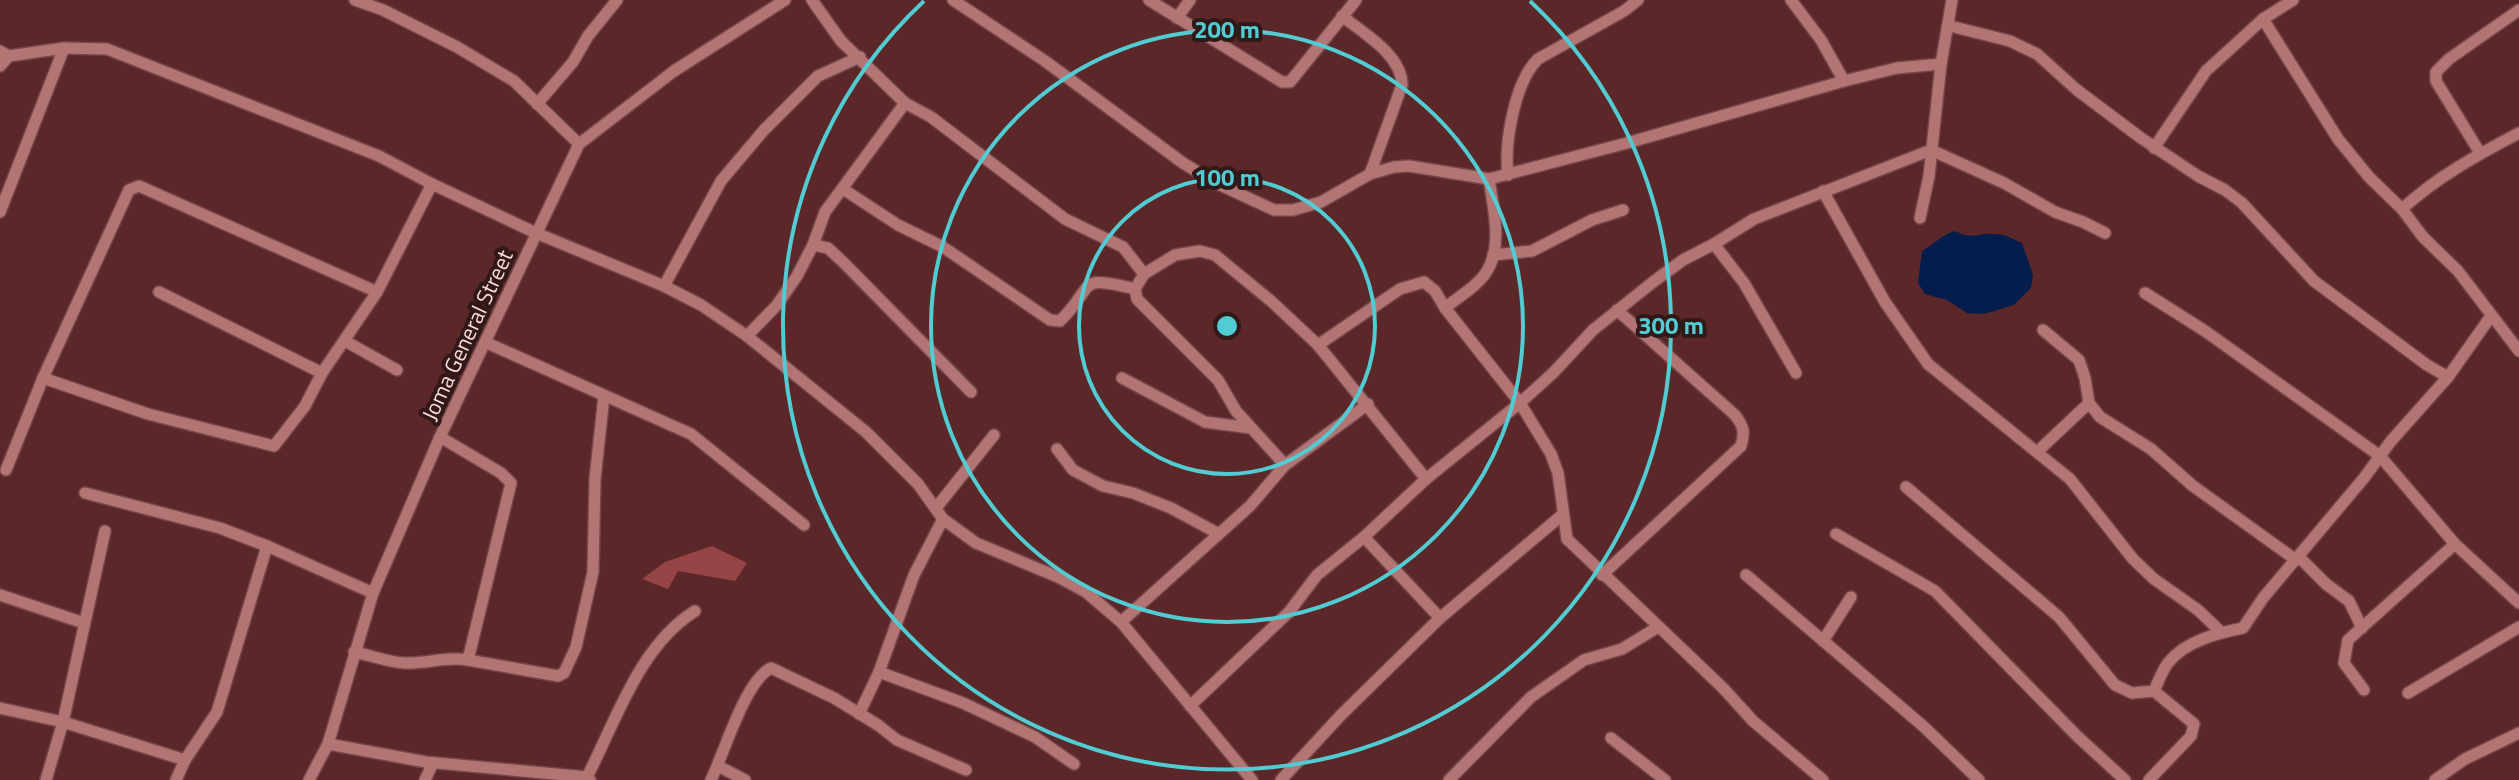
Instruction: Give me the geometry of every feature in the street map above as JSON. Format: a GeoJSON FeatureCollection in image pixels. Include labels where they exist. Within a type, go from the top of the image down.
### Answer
{"type":"FeatureCollection","features":[{"type":"Feature","properties":{"kind":"street"},"geometry":{"type":"LineString","coordinates":[[355,0],[386,5],[502,74],[579,144]]}},
{"type":"Feature","properties":{"kind":"street"},"geometry":{"type":"LineString","coordinates":[[537,104],[573,62],[588,36],[617,0]]}},
{"type":"Feature","properties":{"kind":"street","name":"Joma General Street"},"geometry":{"type":"LineString","coordinates":[[309,780],[328,744],[373,593],[440,437],[579,144],[674,71],[785,0]]}},
{"type":"Feature","properties":{"kind":"street"},"geometry":{"type":"LineString","coordinates":[[812,0],[841,41],[905,103],[931,117],[1065,219],[1123,247],[1144,274]]}},
{"type":"Feature","properties":{"kind":"street"},"geometry":{"type":"LineString","coordinates":[[953,0],[1045,61],[1183,163],[1216,183],[1274,210],[1293,210],[1321,202],[1370,174],[1409,166],[1489,179],[1508,175],[1844,81],[1897,68],[1941,64]]}},
{"type":"Feature","properties":{"kind":"street"},"geometry":{"type":"LineString","coordinates":[[1149,0],[1282,82],[1290,82],[1356,0]]}},
{"type":"Feature","properties":{"kind":"street"},"geometry":{"type":"LineString","coordinates":[[1177,18],[1190,0]]}},
{"type":"Feature","properties":{"kind":"street"},"geometry":{"type":"LineString","coordinates":[[1508,175],[1510,134],[1518,94],[1527,70],[1538,59],[1638,0]]}},
{"type":"Feature","properties":{"kind":"street"},"geometry":{"type":"LineString","coordinates":[[1791,0],[1821,40],[1844,81]]}},
{"type":"Feature","properties":{"kind":"street"},"geometry":{"type":"LineString","coordinates":[[1920,218],[1952,0]]}},
{"type":"Feature","properties":{"kind":"street"},"geometry":{"type":"LineString","coordinates":[[2154,148],[2206,71],[2263,19],[2293,0]]}},
{"type":"Feature","properties":{"kind":"street"},"geometry":{"type":"LineString","coordinates":[[2480,153],[2436,81],[2436,72],[2449,59],[2519,10]]}},
{"type":"Feature","properties":{"kind":"street"},"geometry":{"type":"LineString","coordinates":[[1342,16],[1384,51],[1402,74],[1402,85],[1370,174]]}},
{"type":"Feature","properties":{"kind":"street"},"geometry":{"type":"LineString","coordinates":[[2263,19],[2338,139],[2369,177],[2402,209],[2423,237],[2458,271],[2519,351]]}},
{"type":"Feature","properties":{"kind":"street"},"geometry":{"type":"LineString","coordinates":[[1950,26],[2010,41],[2037,54],[2077,90],[2154,148],[2242,203],[2314,281],[2427,365],[2448,377]]}},
{"type":"Feature","properties":{"kind":"street"},"geometry":{"type":"LineString","coordinates":[[0,212],[64,48]]}},
{"type":"Feature","properties":{"kind":"street"},"geometry":{"type":"LineString","coordinates":[[0,66],[4,54],[64,48],[107,49],[379,156],[536,233],[664,286],[701,305],[747,336],[866,432],[918,484],[943,519],[976,543],[1086,592],[1121,622],[1252,780]]}},
{"type":"Feature","properties":{"kind":"street"},"geometry":{"type":"LineString","coordinates":[[664,286],[721,181],[764,130],[818,76],[860,57]]}},
{"type":"Feature","properties":{"kind":"street"},"geometry":{"type":"LineString","coordinates":[[747,336],[777,305],[797,276],[825,212],[905,103]]}},
{"type":"Feature","properties":{"kind":"street"},"geometry":{"type":"LineString","coordinates":[[2402,209],[2423,190],[2480,153],[2519,133]]}},
{"type":"Feature","properties":{"kind":"street"},"geometry":{"type":"LineString","coordinates":[[1190,706],[1289,612],[1317,575],[1364,537],[1426,479],[1520,403],[1593,330],[1683,260],[1754,219],[1931,150],[2004,183],[2055,212],[2105,233]]}},
{"type":"Feature","properties":{"kind":"street"},"geometry":{"type":"LineString","coordinates":[[1445,308],[1488,270],[1496,233],[1489,179]]}},
{"type":"Feature","properties":{"kind":"street"},"geometry":{"type":"LineString","coordinates":[[43,378],[148,414],[274,446],[305,406],[322,373],[377,292],[432,184]]}},
{"type":"Feature","properties":{"kind":"street"},"geometry":{"type":"LineString","coordinates":[[6,470],[43,378],[132,186],[139,186],[377,292]]}},
{"type":"Feature","properties":{"kind":"street"},"geometry":{"type":"LineString","coordinates":[[843,189],[898,225],[943,247],[1050,320],[1060,321],[1088,284],[1097,281],[1135,289]]}},
{"type":"Feature","properties":{"kind":"street"},"geometry":{"type":"LineString","coordinates":[[1823,191],[1885,302],[1928,364],[2070,479],[2133,559],[2221,632]]}},
{"type":"Feature","properties":{"kind":"street"},"geometry":{"type":"LineString","coordinates":[[1493,255],[1532,251],[1592,220],[1623,210]]}},
{"type":"Feature","properties":{"kind":"street"},"geometry":{"type":"LineString","coordinates":[[1714,244],[1744,283],[1796,373]]}},
{"type":"Feature","properties":{"kind":"street"},"geometry":{"type":"LineString","coordinates":[[813,245],[828,248],[971,392]]}},
{"type":"Feature","properties":{"kind":"street"},"geometry":{"type":"LineString","coordinates":[[1285,465],[1236,411],[1218,380],[1137,299],[1135,289],[1144,274],[1175,255],[1208,252],[1215,255],[1318,345],[1426,479]]}},
{"type":"Feature","properties":{"kind":"street"},"geometry":{"type":"LineString","coordinates":[[1318,345],[1400,289],[1424,282],[1435,291],[1520,403],[1551,454],[1560,482],[1567,539],[1723,688],[1753,721],[1823,780]]}},
{"type":"Feature","properties":{"kind":"street"},"geometry":{"type":"LineString","coordinates":[[159,292],[322,373]]}},
{"type":"Feature","properties":{"kind":"street"},"geometry":{"type":"LineString","coordinates":[[2145,293],[2205,331],[2380,456],[2455,544],[2519,603]]}},
{"type":"Feature","properties":{"kind":"street"},"geometry":{"type":"LineString","coordinates":[[1602,575],[1741,446],[1744,435],[1744,426],[1735,415],[1617,310]]}},
{"type":"Feature","properties":{"kind":"street"},"geometry":{"type":"LineString","coordinates":[[2154,691],[2169,662],[2191,645],[2221,632],[2243,628],[2263,598],[2448,377],[2491,316]]}},
{"type":"Feature","properties":{"kind":"street"},"geometry":{"type":"LineString","coordinates":[[2043,330],[2079,360],[2089,403],[2100,417],[2151,449],[2193,486],[2297,559],[2349,601],[2362,628]]}},
{"type":"Feature","properties":{"kind":"street"},"geometry":{"type":"LineString","coordinates":[[345,341],[397,370]]}},
{"type":"Feature","properties":{"kind":"street"},"geometry":{"type":"LineString","coordinates":[[487,343],[691,434],[804,525]]}},
{"type":"Feature","properties":{"kind":"street"},"geometry":{"type":"LineString","coordinates":[[1122,378],[1205,422],[1251,428]]}},
{"type":"Feature","properties":{"kind":"street"},"geometry":{"type":"LineString","coordinates":[[354,652],[401,663],[455,657],[558,676],[564,673],[576,647],[593,572],[595,479],[604,396]]}},
{"type":"Feature","properties":{"kind":"street"},"geometry":{"type":"LineString","coordinates":[[2037,452],[2089,403]]}},
{"type":"Feature","properties":{"kind":"street"},"geometry":{"type":"LineString","coordinates":[[1121,622],[1250,506],[1285,465],[1368,404]]}},
{"type":"Feature","properties":{"kind":"street"},"geometry":{"type":"LineString","coordinates":[[936,508],[994,435]]}},
{"type":"Feature","properties":{"kind":"street"},"geometry":{"type":"LineString","coordinates":[[440,437],[501,473],[511,483],[468,660]]}},
{"type":"Feature","properties":{"kind":"street"},"geometry":{"type":"LineString","coordinates":[[1057,449],[1073,470],[1103,486],[1133,493],[1171,508],[1219,534]]}},
{"type":"Feature","properties":{"kind":"street"},"geometry":{"type":"LineString","coordinates":[[1906,487],[2059,617],[2115,685],[2132,693],[2154,691],[2194,724],[2191,736],[2149,780]]}},
{"type":"Feature","properties":{"kind":"street"},"geometry":{"type":"LineString","coordinates":[[85,493],[220,528],[373,593]]}},
{"type":"Feature","properties":{"kind":"street"},"geometry":{"type":"LineString","coordinates":[[1281,780],[1341,715],[1440,618],[1562,515]]}},
{"type":"Feature","properties":{"kind":"street"},"geometry":{"type":"LineString","coordinates":[[859,714],[879,672],[914,575],[943,519]]}},
{"type":"Feature","properties":{"kind":"street"},"geometry":{"type":"LineString","coordinates":[[46,780],[63,722],[105,531]]}},
{"type":"Feature","properties":{"kind":"street"},"geometry":{"type":"LineString","coordinates":[[1836,534],[1935,591],[2077,736],[2125,780]]}},
{"type":"Feature","properties":{"kind":"street"},"geometry":{"type":"LineString","coordinates":[[1364,537],[1440,618]]}},
{"type":"Feature","properties":{"kind":"street"},"geometry":{"type":"LineString","coordinates":[[2364,690],[2344,663],[2348,640],[2455,544]]}},
{"type":"Feature","properties":{"kind":"street"},"geometry":{"type":"LineString","coordinates":[[176,780],[185,760],[217,712],[267,546]]}},
{"type":"Feature","properties":{"kind":"street"},"geometry":{"type":"LineString","coordinates":[[1746,575],[1923,726],[1979,780]]}},
{"type":"Feature","properties":{"kind":"street"},"geometry":{"type":"LineString","coordinates":[[0,595],[84,623]]}},
{"type":"Feature","properties":{"kind":"street"},"geometry":{"type":"LineString","coordinates":[[1823,641],[1851,597]]}},
{"type":"Feature","properties":{"kind":"street"},"geometry":{"type":"LineString","coordinates":[[328,744],[516,776],[588,778],[620,707],[656,648],[683,618],[695,611]]}},
{"type":"Feature","properties":{"kind":"street"},"geometry":{"type":"LineString","coordinates":[[1449,780],[1531,697],[1584,660],[1622,649],[1658,627]]}},
{"type":"Feature","properties":{"kind":"street"},"geometry":{"type":"LineString","coordinates":[[2408,693],[2519,627]]}},
{"type":"Feature","properties":{"kind":"street"},"geometry":{"type":"LineString","coordinates":[[711,780],[751,688],[763,672],[771,668],[820,691],[897,740],[966,770]]}},
{"type":"Feature","properties":{"kind":"street"},"geometry":{"type":"LineString","coordinates":[[879,672],[963,703],[1035,737],[1074,764]]}},
{"type":"Feature","properties":{"kind":"street"},"geometry":{"type":"LineString","coordinates":[[0,708],[63,722],[185,760]]}},
{"type":"Feature","properties":{"kind":"street"},"geometry":{"type":"LineString","coordinates":[[2435,780],[2465,759],[2519,733]]}},
{"type":"Feature","properties":{"kind":"street"},"geometry":{"type":"LineString","coordinates":[[1611,738],[1665,780]]}},
{"type":"Feature","properties":{"kind":"street"},"geometry":{"type":"LineString","coordinates":[[425,780],[433,763]]}},
{"type":"Feature","properties":{"kind":"street"},"geometry":{"type":"LineString","coordinates":[[718,766],[745,780]]}},
{"type":"Feature","properties":{"kind":"shaded area"},"geometry":{"type":"Polygon","coordinates":[[[712,546],[747,563],[735,581],[678,571],[668,589],[642,579],[665,562],[712,546]]]}},
{"type":"Feature","properties":{"kind":"water"},"geometry":{"type":"Polygon","coordinates":[[[1955,231],[1971,236],[2002,235],[2022,243],[2033,275],[2031,288],[2014,305],[1984,314],[1967,313],[1947,300],[1925,294],[1918,283],[1922,251],[1955,231]]]}}]}
